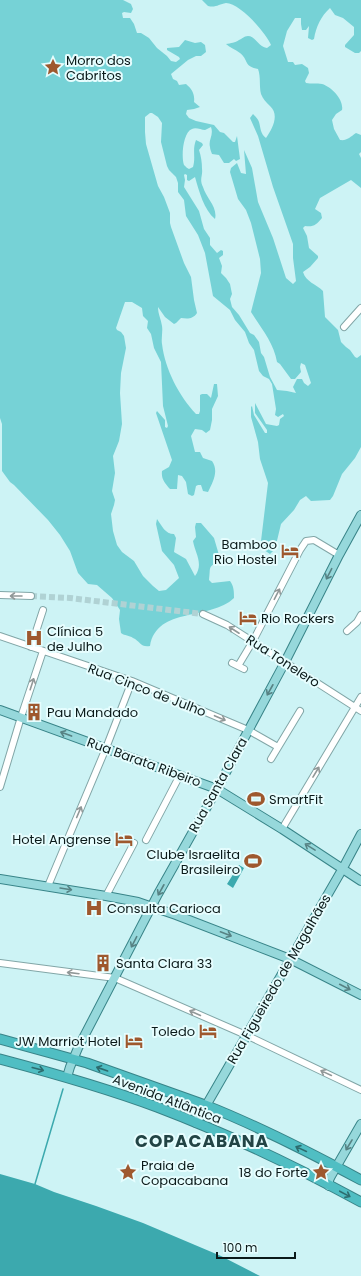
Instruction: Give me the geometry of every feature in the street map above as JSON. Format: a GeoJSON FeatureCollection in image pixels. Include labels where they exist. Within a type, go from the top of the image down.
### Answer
{"type":"FeatureCollection","features":[{"type":"Feature","properties":{"kind":"highway","name":"Avenida Atlântica"},"geometry":{"type":"LineString","coordinates":[[0,1039],[73,1059],[205,1105],[336,1166],[361,1180]]}},
{"type":"Feature","properties":{"kind":"highway","name":"Avenida Atlântica"},"geometry":{"type":"LineString","coordinates":[[0,1059],[67,1077],[157,1107],[298,1168],[361,1202]]}},
{"type":"Feature","properties":{"kind":"main road","name":"Rua Santa Clara"},"geometry":{"type":"LineString","coordinates":[[67,1077],[73,1059],[152,907],[285,662],[361,515]]}},
{"type":"Feature","properties":{"kind":"main road","name":"Rua Barata Ribeiro"},"geometry":{"type":"LineString","coordinates":[[0,710],[217,789],[282,829],[361,881]]}},
{"type":"Feature","properties":{"kind":"main road","name":"Rua Figueiredo de Magalhães"},"geometry":{"type":"LineString","coordinates":[[196,1123],[343,868],[359,844],[361,834]]}},
{"type":"Feature","properties":{"kind":"main road"},"geometry":{"type":"LineString","coordinates":[[0,879],[129,900],[152,907],[290,959],[361,995]]}},
{"type":"Feature","properties":{"kind":"main road"},"geometry":{"type":"LineString","coordinates":[[329,1186],[329,1180],[336,1166],[361,1124]]}},
{"type":"Feature","properties":{"kind":"street"},"geometry":{"type":"LineString","coordinates":[[344,328],[361,308]]}},
{"type":"Feature","properties":{"kind":"street"},"geometry":{"type":"LineString","coordinates":[[232,663],[241,668],[300,550],[306,541],[314,540],[339,555]]}},
{"type":"Feature","properties":{"kind":"street"},"geometry":{"type":"LineString","coordinates":[[0,595],[31,596]]}},
{"type":"Feature","properties":{"kind":"street"},"geometry":{"type":"LineString","coordinates":[[31,647],[44,610]]}},
{"type":"Feature","properties":{"kind":"street","name":"Rua Tonelero"},"geometry":{"type":"LineString","coordinates":[[203,614],[227,625],[361,711]]}},
{"type":"Feature","properties":{"kind":"street"},"geometry":{"type":"LineString","coordinates":[[348,631],[357,622],[361,614]]}},
{"type":"Feature","properties":{"kind":"street","name":"Rua Cinco de Julho"},"geometry":{"type":"LineString","coordinates":[[0,636],[132,681],[248,730],[278,747]]}},
{"type":"Feature","properties":{"kind":"street"},"geometry":{"type":"LineString","coordinates":[[0,787],[43,651]]}},
{"type":"Feature","properties":{"kind":"street"},"geometry":{"type":"LineString","coordinates":[[48,886],[106,748],[132,681]]}},
{"type":"Feature","properties":{"kind":"street"},"geometry":{"type":"LineString","coordinates":[[282,829],[361,697]]}},
{"type":"Feature","properties":{"kind":"street"},"geometry":{"type":"LineString","coordinates":[[271,759],[300,711]]}},
{"type":"Feature","properties":{"kind":"street"},"geometry":{"type":"LineString","coordinates":[[146,840],[180,776]]}},
{"type":"Feature","properties":{"kind":"street"},"geometry":{"type":"LineString","coordinates":[[106,896],[134,843]]}},
{"type":"Feature","properties":{"kind":"street"},"geometry":{"type":"LineString","coordinates":[[0,963],[115,978],[246,1035],[361,1090]]}},
{"type":"Feature","properties":{"kind":"shaded area"},"geometry":{"type":"Polygon","coordinates":[[[0,0],[123,0],[131,4],[133,9],[131,13],[122,13],[123,18],[130,18],[137,33],[141,33],[149,38],[171,61],[176,62],[180,59],[167,50],[167,48],[179,47],[185,40],[195,43],[201,42],[205,45],[206,52],[201,56],[196,56],[188,60],[171,74],[173,79],[177,81],[179,85],[186,84],[190,88],[193,92],[194,102],[200,107],[187,110],[186,114],[189,118],[214,125],[220,132],[224,133],[233,142],[235,142],[237,136],[240,159],[236,161],[234,159],[229,163],[224,163],[219,155],[212,154],[210,149],[212,133],[211,127],[205,130],[197,128],[192,129],[189,131],[185,140],[183,151],[184,165],[189,169],[193,167],[194,147],[196,140],[202,143],[203,145],[199,150],[202,164],[201,182],[204,191],[215,210],[215,219],[205,205],[195,177],[189,181],[187,180],[187,175],[185,174],[184,187],[199,211],[204,229],[210,238],[210,245],[217,253],[221,250],[223,251],[223,255],[219,258],[222,266],[221,273],[230,284],[232,294],[230,299],[232,307],[239,315],[250,333],[254,335],[259,342],[261,353],[264,357],[270,377],[277,390],[296,393],[293,387],[297,379],[302,379],[308,386],[311,383],[305,365],[301,363],[301,372],[295,379],[291,379],[277,362],[270,342],[251,312],[261,273],[260,259],[251,223],[246,210],[238,199],[230,172],[231,168],[237,163],[241,173],[246,174],[244,150],[252,168],[258,202],[273,238],[286,278],[293,284],[296,281],[293,244],[273,187],[258,136],[250,118],[253,114],[259,122],[262,133],[266,138],[273,126],[275,118],[273,110],[261,94],[258,69],[250,66],[240,53],[226,44],[250,36],[264,47],[267,48],[271,45],[258,26],[245,13],[232,4],[226,3],[208,6],[202,0],[361,0],[361,51],[359,53],[355,53],[345,47],[354,35],[354,27],[343,18],[335,15],[330,8],[322,18],[316,30],[314,39],[312,40],[308,38],[309,26],[306,30],[302,30],[301,18],[295,18],[287,31],[283,46],[288,62],[293,62],[295,65],[302,64],[308,68],[309,73],[305,81],[306,83],[322,84],[330,88],[339,98],[342,110],[336,114],[332,120],[334,129],[340,140],[347,139],[356,133],[361,135],[361,152],[359,154],[361,158],[361,188],[351,180],[320,198],[315,209],[321,213],[322,218],[315,225],[305,226],[303,228],[307,236],[309,248],[318,256],[318,258],[303,272],[309,281],[323,291],[325,317],[338,330],[341,342],[355,357],[357,358],[361,355],[361,447],[355,458],[342,474],[330,500],[311,501],[306,496],[300,500],[294,510],[281,524],[275,549],[270,554],[264,550],[261,541],[268,483],[260,459],[258,442],[251,417],[251,407],[252,406],[254,415],[265,433],[267,433],[267,430],[255,413],[255,403],[266,424],[277,426],[279,425],[280,419],[284,416],[283,414],[278,417],[275,415],[276,409],[272,384],[269,379],[263,376],[259,371],[254,350],[249,343],[245,332],[235,320],[230,310],[213,296],[205,253],[198,235],[186,216],[184,200],[178,192],[176,177],[167,166],[161,142],[162,123],[158,117],[152,113],[145,117],[146,144],[158,186],[170,213],[171,227],[184,263],[191,277],[197,313],[190,318],[181,318],[174,324],[165,317],[158,307],[162,326],[164,353],[166,363],[174,382],[184,399],[196,414],[199,414],[200,411],[200,395],[207,394],[211,398],[214,384],[217,384],[218,396],[212,409],[210,430],[206,433],[202,430],[195,429],[191,436],[195,452],[200,452],[203,458],[212,461],[215,473],[208,492],[203,491],[201,485],[198,485],[196,486],[194,495],[192,496],[188,494],[186,482],[182,476],[178,475],[177,489],[170,489],[164,481],[162,471],[169,467],[172,460],[156,413],[157,411],[165,420],[165,427],[167,428],[168,426],[163,406],[161,362],[154,348],[151,334],[147,328],[148,321],[143,316],[142,308],[132,302],[125,302],[116,328],[124,336],[126,348],[121,373],[120,393],[122,424],[119,441],[113,456],[115,473],[112,491],[115,500],[111,514],[113,531],[117,545],[122,552],[134,561],[143,576],[159,591],[166,590],[179,578],[174,565],[162,551],[156,524],[157,519],[168,533],[174,534],[176,538],[174,552],[186,559],[195,576],[198,572],[199,563],[193,541],[196,537],[196,523],[201,523],[214,538],[219,555],[219,560],[210,568],[209,580],[212,583],[230,581],[233,587],[234,596],[234,598],[224,605],[212,610],[173,619],[163,625],[155,633],[150,646],[145,646],[132,637],[121,633],[119,619],[120,610],[112,598],[97,585],[88,584],[78,573],[70,551],[60,535],[48,520],[10,482],[2,471],[2,424],[0,418],[0,0]]]}},
{"type":"Feature","properties":{"kind":"shaded area"},"geometry":{"type":"Polygon","coordinates":[[[239,865],[244,868],[233,888],[227,884],[239,865]]]}},
{"type":"Feature","properties":{"kind":"shaded area"},"geometry":{"type":"Polygon","coordinates":[[[0,1174],[35,1184],[143,1223],[221,1256],[260,1276],[0,1276],[0,1174]]]}},
{"type":"Feature","properties":{"kind":"waterway"},"geometry":{"type":"LineString","coordinates":[[35,1184],[63,1089]]}},
{"type":"Feature","properties":{"kind":"tunnel"},"geometry":{"type":"LineString","coordinates":[[31,596],[70,598],[203,614]]}},
{"type":"Feature","properties":{"kind":"place","name":"Morro dos Cabritos"},"geometry":{"type":"Point","coordinates":[53,67]}},
{"type":"Feature","properties":{"kind":"place","name":"Bamboo Rio Hostel"},"geometry":{"type":"Point","coordinates":[290,551]}},
{"type":"Feature","properties":{"kind":"place","name":"Rio Rockers"},"geometry":{"type":"Point","coordinates":[248,618]}},
{"type":"Feature","properties":{"kind":"place","name":"Clínica 5 de Julho"},"geometry":{"type":"Point","coordinates":[34,638]}},
{"type":"Feature","properties":{"kind":"place","name":"Pau Mandado"},"geometry":{"type":"Point","coordinates":[34,712]}},
{"type":"Feature","properties":{"kind":"place","name":"SmartFit"},"geometry":{"type":"Point","coordinates":[256,799]}},
{"type":"Feature","properties":{"kind":"place","name":"Hotel Angrense"},"geometry":{"type":"Point","coordinates":[124,839]}},
{"type":"Feature","properties":{"kind":"place","name":"Clube Israelita Brasileiro"},"geometry":{"type":"Point","coordinates":[253,861]}},
{"type":"Feature","properties":{"kind":"place","name":"Consulta Carioca"},"geometry":{"type":"Point","coordinates":[94,908]}},
{"type":"Feature","properties":{"kind":"place","name":"Santa Clara 33"},"geometry":{"type":"Point","coordinates":[103,963]}},
{"type":"Feature","properties":{"kind":"place","name":"Toledo"},"geometry":{"type":"Point","coordinates":[208,1031]}},
{"type":"Feature","properties":{"kind":"place","name":"JW Marriot Hotel"},"geometry":{"type":"Point","coordinates":[134,1041]}},
{"type":"Feature","properties":{"kind":"place","name":"Praia de Copacabana"},"geometry":{"type":"Point","coordinates":[128,1172]}},
{"type":"Feature","properties":{"kind":"place","name":"18 do Forte"},"geometry":{"type":"Point","coordinates":[321,1172]}},
{"type":"Feature","properties":{"kind":"district","name":"COPACABANA"},"geometry":{"type":"Point","coordinates":[202,1141]}}]}
